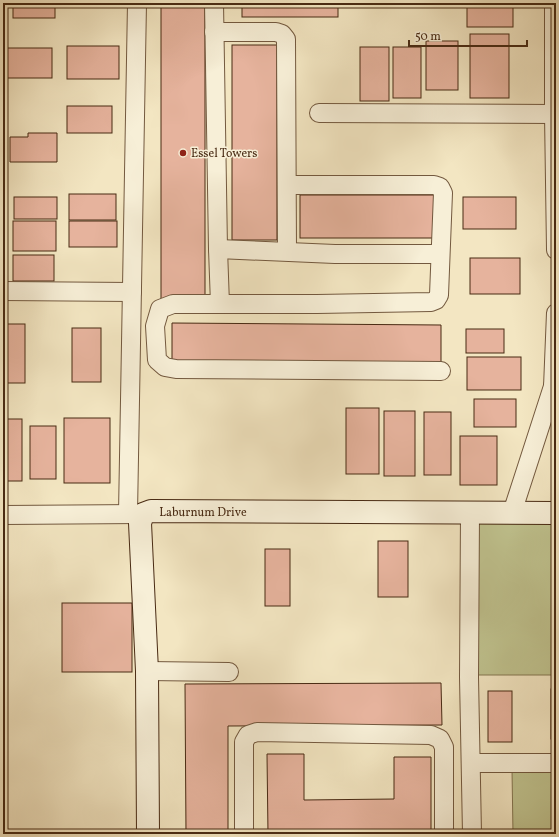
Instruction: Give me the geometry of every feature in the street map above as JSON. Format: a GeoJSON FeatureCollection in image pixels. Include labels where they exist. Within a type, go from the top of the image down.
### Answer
{"type":"FeatureCollection","features":[{"type":"Feature","properties":{"kind":"street"},"geometry":{"type":"LineString","coordinates":[[3,515],[136,514],[132,292],[137,3]]}},
{"type":"Feature","properties":{"kind":"street"},"geometry":{"type":"LineString","coordinates":[[214,3],[220,304]]}},
{"type":"Feature","properties":{"kind":"street"},"geometry":{"type":"LineString","coordinates":[[554,3],[556,250]]}},
{"type":"Feature","properties":{"kind":"street"},"geometry":{"type":"LineString","coordinates":[[214,32],[276,32],[282,34],[286,40],[287,251]]}},
{"type":"Feature","properties":{"kind":"street"},"geometry":{"type":"LineString","coordinates":[[319,113],[554,114]]}},
{"type":"Feature","properties":{"kind":"street"},"geometry":{"type":"LineString","coordinates":[[287,185],[434,185],[440,188],[443,193],[439,296],[436,300],[431,302],[173,304],[160,309],[156,326],[157,360],[165,367],[176,369],[440,371]]}},
{"type":"Feature","properties":{"kind":"street"},"geometry":{"type":"LineString","coordinates":[[218,249],[335,254],[440,254]]}},
{"type":"Feature","properties":{"kind":"street"},"geometry":{"type":"LineString","coordinates":[[3,291],[132,292]]}},
{"type":"Feature","properties":{"kind":"street"},"geometry":{"type":"LineString","coordinates":[[512,513],[554,382],[556,313]]}},
{"type":"Feature","properties":{"kind":"street","name":"Laburnum Drive"},"geometry":{"type":"LineString","coordinates":[[148,834],[147,670],[140,523],[136,514],[151,511],[556,513]]}},
{"type":"Feature","properties":{"kind":"street"},"geometry":{"type":"LineString","coordinates":[[470,513],[469,677],[472,834]]}},
{"type":"Feature","properties":{"kind":"street"},"geometry":{"type":"LineString","coordinates":[[147,670],[229,672]]}},
{"type":"Feature","properties":{"kind":"street"},"geometry":{"type":"LineString","coordinates":[[244,834],[244,742],[248,735],[257,732],[431,735],[440,739],[444,747],[444,834]]}},
{"type":"Feature","properties":{"kind":"street"},"geometry":{"type":"LineString","coordinates":[[471,763],[556,764]]}},
{"type":"Feature","properties":{"kind":"green space"},"geometry":{"type":"Polygon","coordinates":[[[476,519],[556,519],[556,675],[477,675],[476,519]]]}},
{"type":"Feature","properties":{"kind":"green space"},"geometry":{"type":"Polygon","coordinates":[[[512,770],[556,770],[556,834],[513,834],[512,770]]]}},
{"type":"Feature","properties":{"kind":"building"},"geometry":{"type":"Polygon","coordinates":[[[13,3],[55,3],[55,18],[13,18],[13,3]]]}},
{"type":"Feature","properties":{"kind":"building","name":"Essel Towers"},"geometry":{"type":"Polygon","coordinates":[[[161,3],[205,3],[205,303],[161,303],[161,3]]]}},
{"type":"Feature","properties":{"kind":"building"},"geometry":{"type":"Polygon","coordinates":[[[242,3],[338,3],[338,17],[242,17],[242,3]]]}},
{"type":"Feature","properties":{"kind":"building"},"geometry":{"type":"Polygon","coordinates":[[[467,3],[513,3],[513,27],[467,27],[467,3]]]}},
{"type":"Feature","properties":{"kind":"building"},"geometry":{"type":"Polygon","coordinates":[[[470,34],[509,34],[509,98],[470,98],[470,34]]]}},
{"type":"Feature","properties":{"kind":"building"},"geometry":{"type":"Polygon","coordinates":[[[426,41],[458,41],[458,90],[426,90],[426,41]]]}},
{"type":"Feature","properties":{"kind":"building"},"geometry":{"type":"Polygon","coordinates":[[[232,45],[277,45],[277,240],[232,240],[232,45]]]}},
{"type":"Feature","properties":{"kind":"building"},"geometry":{"type":"Polygon","coordinates":[[[67,46],[119,46],[119,79],[67,79],[67,46]]]}},
{"type":"Feature","properties":{"kind":"building"},"geometry":{"type":"Polygon","coordinates":[[[360,47],[389,47],[389,101],[360,101],[360,47]]]}},
{"type":"Feature","properties":{"kind":"building"},"geometry":{"type":"Polygon","coordinates":[[[393,47],[421,47],[421,98],[393,98],[393,47]]]}},
{"type":"Feature","properties":{"kind":"building"},"geometry":{"type":"Polygon","coordinates":[[[7,48],[52,48],[52,78],[7,78],[7,48]]]}},
{"type":"Feature","properties":{"kind":"building"},"geometry":{"type":"Polygon","coordinates":[[[67,106],[112,106],[112,133],[67,133],[67,106]]]}},
{"type":"Feature","properties":{"kind":"building"},"geometry":{"type":"Polygon","coordinates":[[[28,133],[57,133],[57,162],[10,162],[10,137],[28,137],[28,133]]]}},
{"type":"Feature","properties":{"kind":"building"},"geometry":{"type":"Polygon","coordinates":[[[69,194],[116,194],[116,220],[69,220],[69,194]]]}},
{"type":"Feature","properties":{"kind":"building"},"geometry":{"type":"Polygon","coordinates":[[[300,195],[436,195],[436,238],[300,238],[300,195]]]}},
{"type":"Feature","properties":{"kind":"building"},"geometry":{"type":"Polygon","coordinates":[[[14,197],[57,197],[57,219],[14,219],[14,197]]]}},
{"type":"Feature","properties":{"kind":"building"},"geometry":{"type":"Polygon","coordinates":[[[463,197],[516,197],[516,229],[463,229],[463,197]]]}},
{"type":"Feature","properties":{"kind":"building"},"geometry":{"type":"Polygon","coordinates":[[[13,221],[56,221],[56,251],[13,251],[13,221]]]}},
{"type":"Feature","properties":{"kind":"building"},"geometry":{"type":"Polygon","coordinates":[[[69,221],[117,221],[117,247],[69,247],[69,221]]]}},
{"type":"Feature","properties":{"kind":"building"},"geometry":{"type":"Polygon","coordinates":[[[13,255],[54,255],[54,281],[13,281],[13,255]]]}},
{"type":"Feature","properties":{"kind":"building"},"geometry":{"type":"Polygon","coordinates":[[[470,258],[520,258],[520,294],[470,294],[470,258]]]}},
{"type":"Feature","properties":{"kind":"building"},"geometry":{"type":"Polygon","coordinates":[[[172,323],[441,325],[441,368],[172,367],[172,323]]]}},
{"type":"Feature","properties":{"kind":"building"},"geometry":{"type":"Polygon","coordinates":[[[3,324],[25,324],[25,383],[3,383],[3,324]]]}},
{"type":"Feature","properties":{"kind":"building"},"geometry":{"type":"Polygon","coordinates":[[[72,328],[101,328],[101,382],[72,382],[72,328]]]}},
{"type":"Feature","properties":{"kind":"building"},"geometry":{"type":"Polygon","coordinates":[[[466,329],[504,329],[504,353],[466,353],[466,329]]]}},
{"type":"Feature","properties":{"kind":"building"},"geometry":{"type":"Polygon","coordinates":[[[467,357],[521,357],[521,390],[467,390],[467,357]]]}},
{"type":"Feature","properties":{"kind":"building"},"geometry":{"type":"Polygon","coordinates":[[[474,399],[516,399],[516,427],[474,427],[474,399]]]}},
{"type":"Feature","properties":{"kind":"building"},"geometry":{"type":"Polygon","coordinates":[[[346,408],[379,408],[379,474],[346,474],[346,408]]]}},
{"type":"Feature","properties":{"kind":"building"},"geometry":{"type":"Polygon","coordinates":[[[384,411],[415,411],[415,476],[384,476],[384,411]]]}},
{"type":"Feature","properties":{"kind":"building"},"geometry":{"type":"Polygon","coordinates":[[[424,412],[451,412],[451,475],[424,475],[424,412]]]}},
{"type":"Feature","properties":{"kind":"building"},"geometry":{"type":"Polygon","coordinates":[[[64,418],[110,418],[110,483],[64,483],[64,418]]]}},
{"type":"Feature","properties":{"kind":"building"},"geometry":{"type":"Polygon","coordinates":[[[3,419],[22,419],[22,481],[3,481],[3,419]]]}},
{"type":"Feature","properties":{"kind":"building"},"geometry":{"type":"Polygon","coordinates":[[[30,426],[56,426],[56,479],[30,479],[30,426]]]}},
{"type":"Feature","properties":{"kind":"building"},"geometry":{"type":"Polygon","coordinates":[[[460,436],[497,436],[497,485],[460,485],[460,436]]]}},
{"type":"Feature","properties":{"kind":"building"},"geometry":{"type":"Polygon","coordinates":[[[378,541],[408,541],[408,597],[378,597],[378,541]]]}},
{"type":"Feature","properties":{"kind":"building"},"geometry":{"type":"Polygon","coordinates":[[[265,549],[290,549],[290,606],[265,606],[265,549]]]}},
{"type":"Feature","properties":{"kind":"building"},"geometry":{"type":"Polygon","coordinates":[[[62,603],[132,603],[132,672],[62,672],[62,603]]]}},
{"type":"Feature","properties":{"kind":"building"},"geometry":{"type":"Polygon","coordinates":[[[441,683],[442,725],[228,726],[228,834],[186,834],[185,684],[441,683]]]}},
{"type":"Feature","properties":{"kind":"building"},"geometry":{"type":"Polygon","coordinates":[[[551,689],[556,689],[556,739],[551,739],[551,689]]]}},
{"type":"Feature","properties":{"kind":"building"},"geometry":{"type":"Polygon","coordinates":[[[488,691],[512,691],[512,742],[488,742],[488,691]]]}},
{"type":"Feature","properties":{"kind":"building"},"geometry":{"type":"Polygon","coordinates":[[[267,754],[304,754],[304,800],[394,799],[394,757],[431,757],[431,834],[268,834],[267,754]]]}},
{"type":"Feature","properties":{"kind":"place","name":"Essel Towers"},"geometry":{"type":"Point","coordinates":[183,153]}}]}
